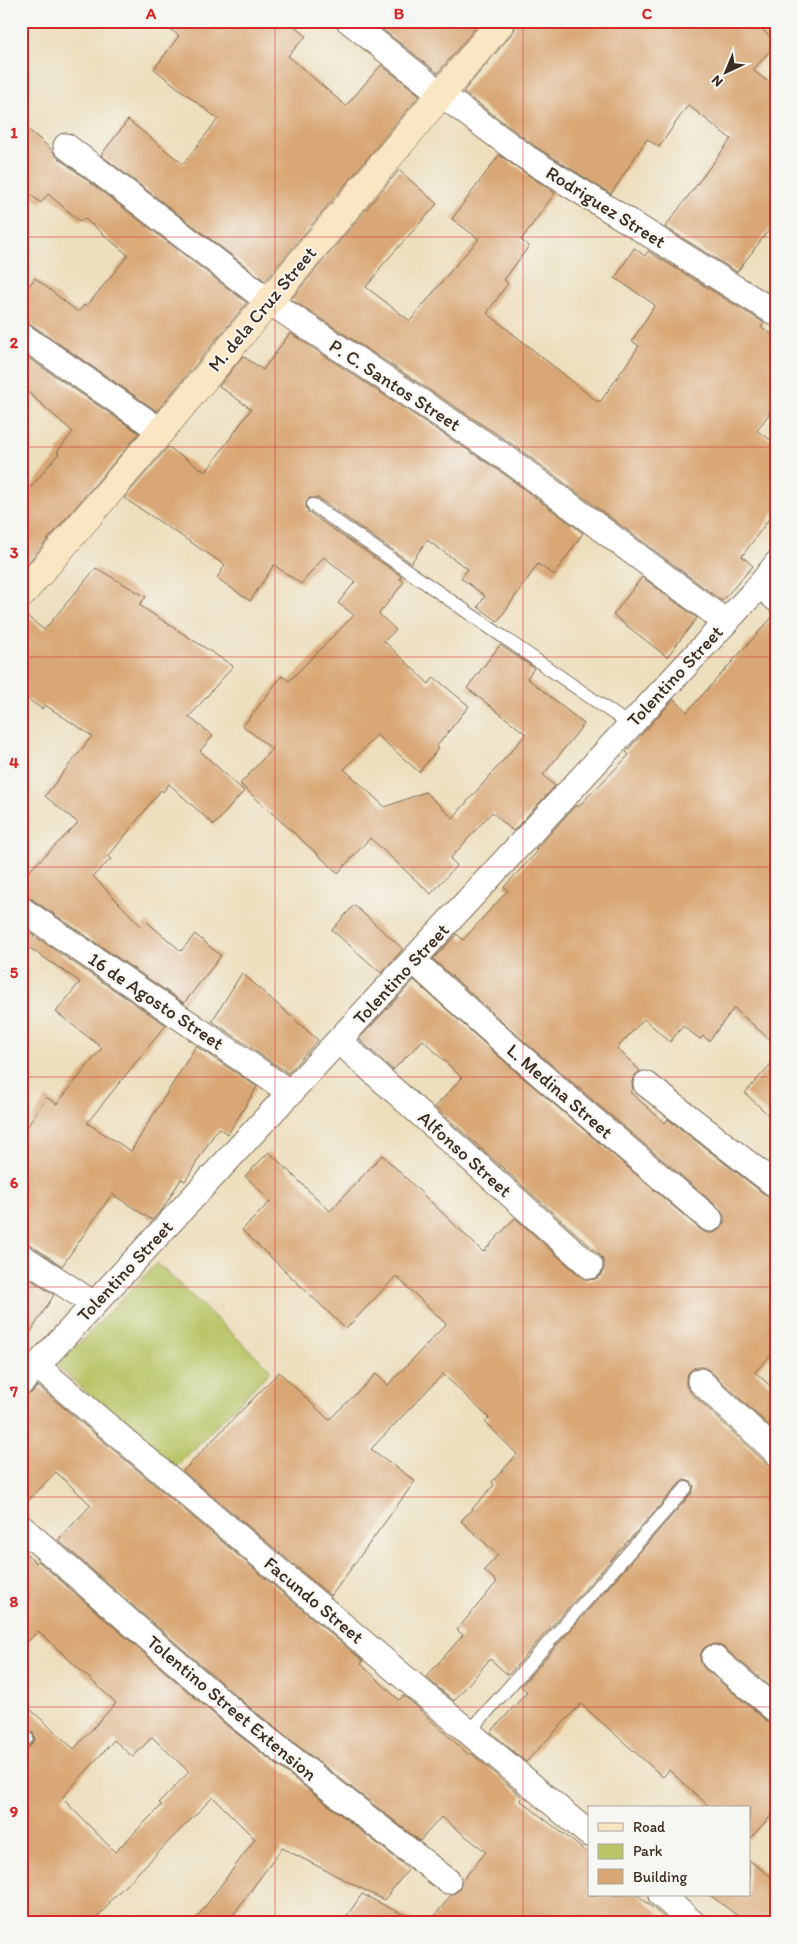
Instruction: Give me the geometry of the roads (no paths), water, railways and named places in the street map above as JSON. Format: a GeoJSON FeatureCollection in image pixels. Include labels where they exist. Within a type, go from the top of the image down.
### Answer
{"type":"FeatureCollection","features":[{"type":"Feature","properties":{"kind":"street","name":"Rodriguez Street"},"geometry":{"type":"LineString","coordinates":[[349,21],[441,94],[527,158],[777,314]]}},
{"type":"Feature","properties":{"kind":"street","name":"M. dela Cruz Street"},"geometry":{"type":"LineString","coordinates":[[21,595],[161,432],[502,21]]}},
{"type":"Feature","properties":{"kind":"street","name":"P. C. Santos Street"},"geometry":{"type":"LineString","coordinates":[[66,146],[268,301],[509,460],[726,622]]}},
{"type":"Feature","properties":{"kind":"street"},"geometry":{"type":"LineString","coordinates":[[21,334],[161,432]]}},
{"type":"Feature","properties":{"kind":"street","name":"Tolentino Street"},"geometry":{"type":"LineString","coordinates":[[29,1374],[291,1094],[726,622],[768,593],[777,562]]}},
{"type":"Feature","properties":{"kind":"street","name":"16 de Agosto Street"},"geometry":{"type":"LineString","coordinates":[[21,909],[291,1094]]}},
{"type":"Feature","properties":{"kind":"street","name":"L. Medina Street"},"geometry":{"type":"LineString","coordinates":[[414,961],[580,1109],[710,1219]]}},
{"type":"Feature","properties":{"kind":"street","name":"Alfonso Street"},"geometry":{"type":"LineString","coordinates":[[339,1041],[590,1266]]}},
{"type":"Feature","properties":{"kind":"street"},"geometry":{"type":"LineString","coordinates":[[646,1084],[777,1186]]}},
{"type":"Feature","properties":{"kind":"street"},"geometry":{"type":"LineString","coordinates":[[21,1256],[94,1304]]}},
{"type":"Feature","properties":{"kind":"street","name":"Facundo Street"},"geometry":{"type":"LineString","coordinates":[[29,1374],[469,1732],[588,1833]]}},
{"type":"Feature","properties":{"kind":"street"},"geometry":{"type":"LineString","coordinates":[[700,1381],[777,1453]]}},
{"type":"Feature","properties":{"kind":"street","name":"Tolentino Street Extension"},"geometry":{"type":"LineString","coordinates":[[21,1527],[240,1718],[448,1881]]}},
{"type":"Feature","properties":{"kind":"street"},"geometry":{"type":"LineString","coordinates":[[714,1658],[777,1711]]}},
{"type":"Feature","properties":{"kind":"street"},"geometry":{"type":"LineString","coordinates":[[662,1896],[693,1923]]}},
{"type":"Feature","properties":{"kind":"lane"},"geometry":{"type":"LineString","coordinates":[[313,505],[630,725]]}},
{"type":"Feature","properties":{"kind":"lane"},"geometry":{"type":"LineString","coordinates":[[469,1732],[686,1488]]}}]}
